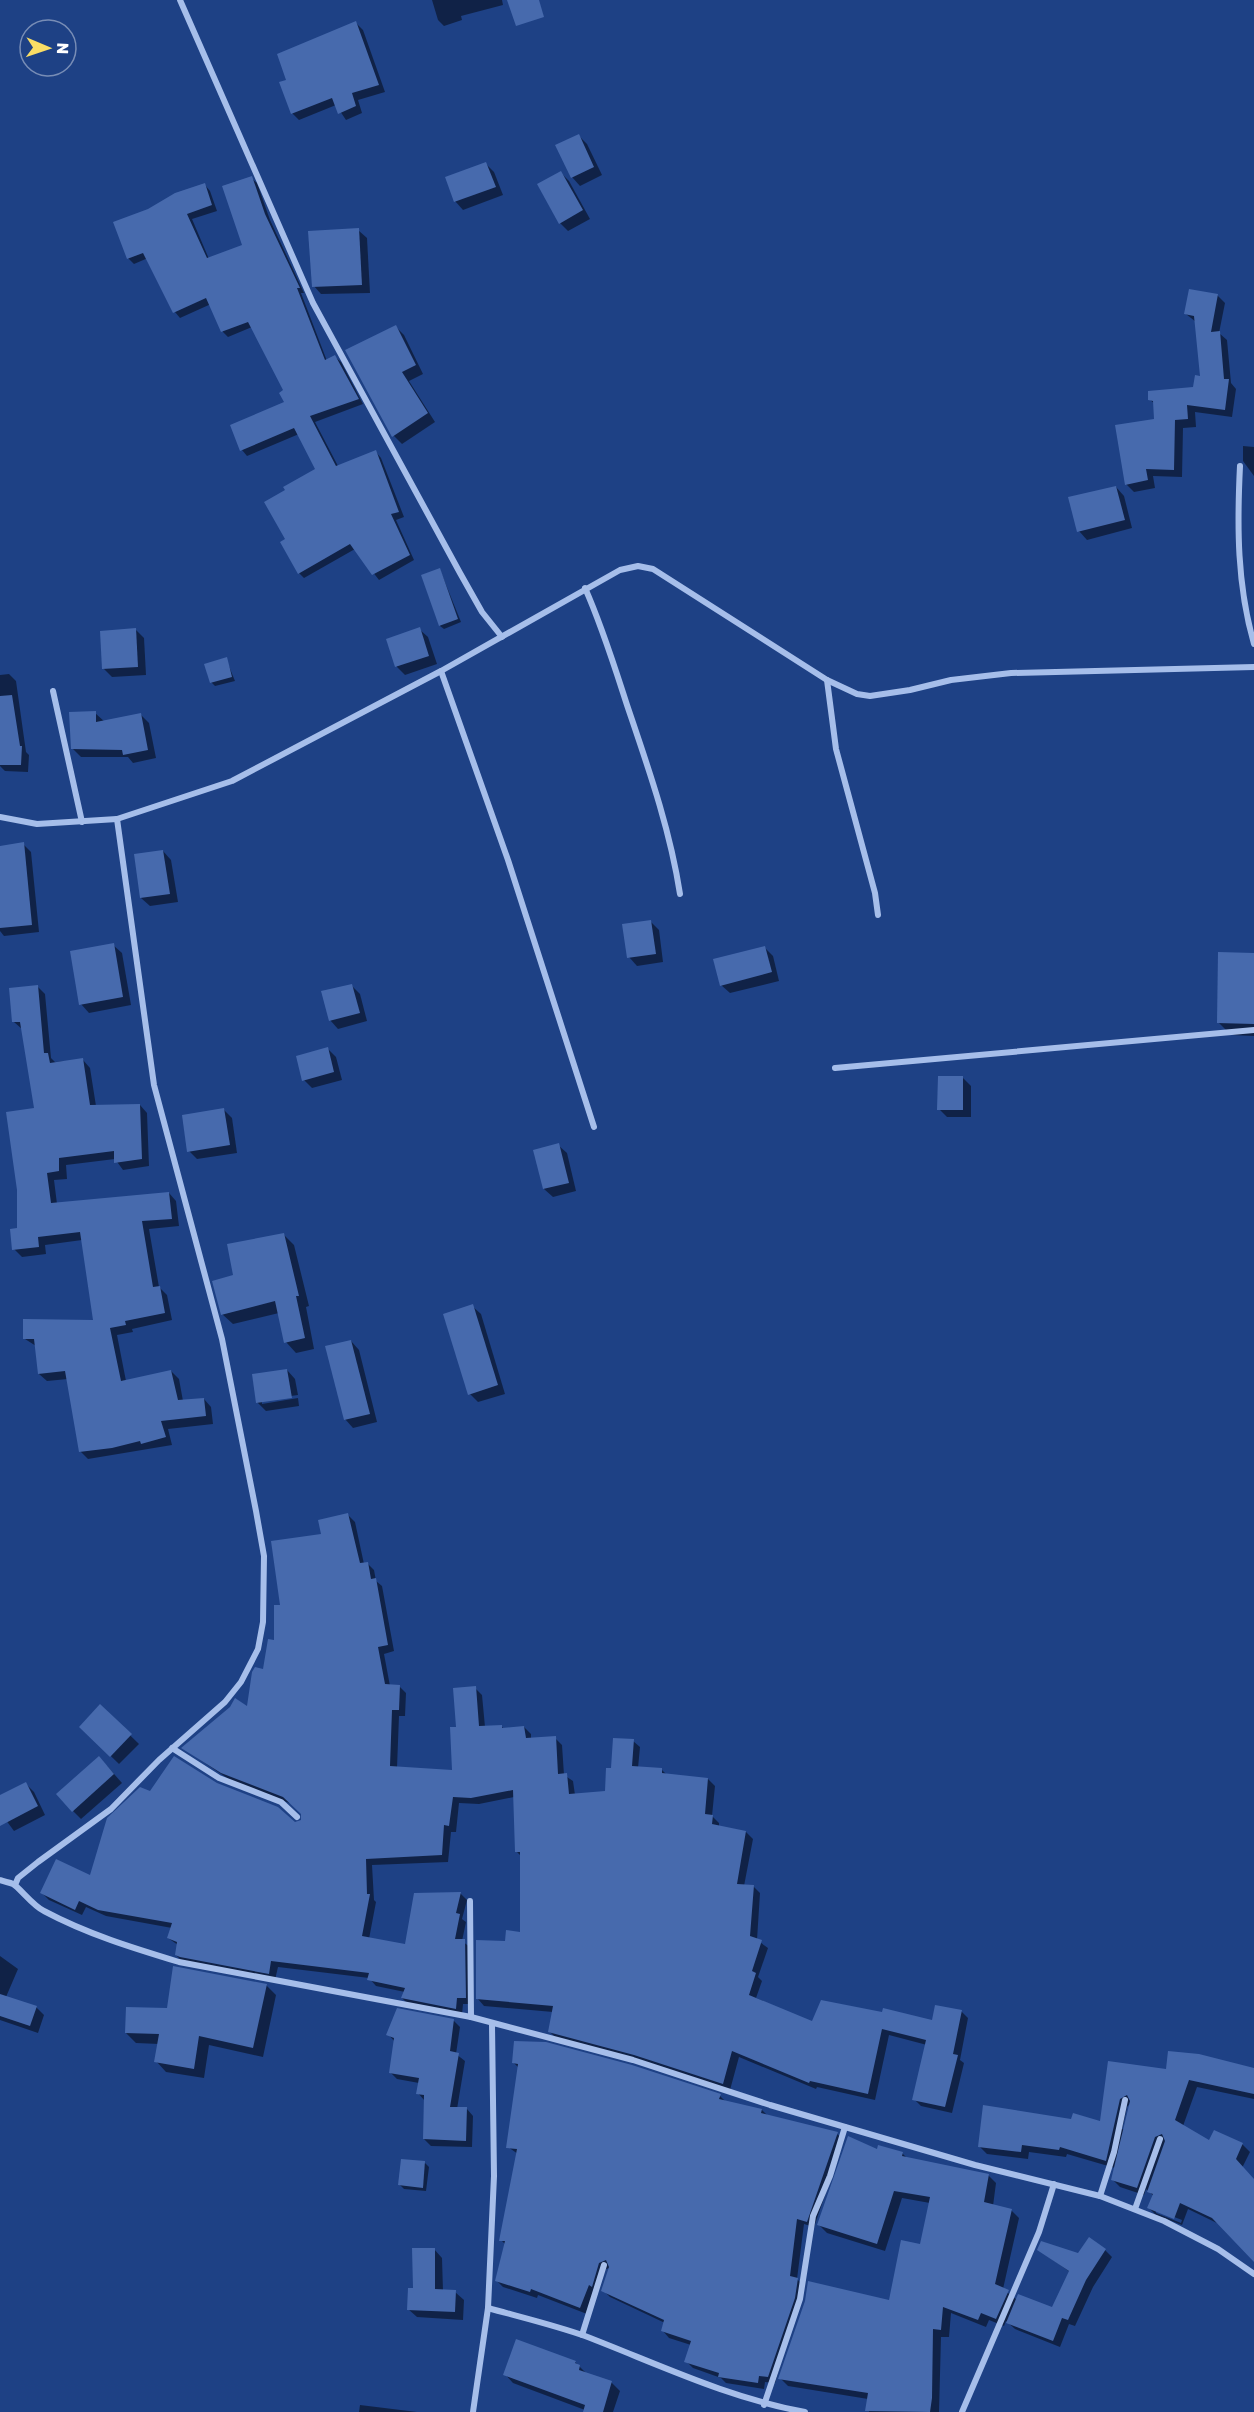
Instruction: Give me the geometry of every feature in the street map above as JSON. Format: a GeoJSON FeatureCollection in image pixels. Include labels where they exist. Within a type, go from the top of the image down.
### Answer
{"type":"FeatureCollection","features":[{"type":"Feature","properties":{"kind":"street"},"geometry":{"type":"LineString","coordinates":[[180,0],[313,303],[465,583],[482,612],[502,637]]}},
{"type":"Feature","properties":{"kind":"street"},"geometry":{"type":"LineString","coordinates":[[1240,466],[1237,516],[1239,571],[1254,644]]}},
{"type":"Feature","properties":{"kind":"street"},"geometry":{"type":"LineString","coordinates":[[0,817],[37,824],[117,819],[232,781],[441,671],[585,588],[620,570],[638,566],[653,569],[826,680],[857,694],[889,693],[951,680],[1023,672],[1254,667]]}},
{"type":"Feature","properties":{"kind":"street"},"geometry":{"type":"LineString","coordinates":[[585,588],[606,637],[646,757],[674,853],[680,894]]}},
{"type":"Feature","properties":{"kind":"street"},"geometry":{"type":"LineString","coordinates":[[441,671],[508,860],[594,1127]]}},
{"type":"Feature","properties":{"kind":"street"},"geometry":{"type":"LineString","coordinates":[[826,680],[836,749],[879,915]]}},
{"type":"Feature","properties":{"kind":"street"},"geometry":{"type":"LineString","coordinates":[[53,691],[82,822]]}},
{"type":"Feature","properties":{"kind":"street"},"geometry":{"type":"LineString","coordinates":[[15,1885],[18,1878],[111,1809],[172,1748],[236,1690],[258,1649],[263,1622],[264,1556],[222,1339],[154,1085],[117,819]]}},
{"type":"Feature","properties":{"kind":"street"},"geometry":{"type":"LineString","coordinates":[[835,1068],[1254,1030]]}},
{"type":"Feature","properties":{"kind":"street"},"geometry":{"type":"LineString","coordinates":[[172,1748],[219,1778],[281,1802],[297,1817]]}},
{"type":"Feature","properties":{"kind":"street"},"geometry":{"type":"LineString","coordinates":[[0,1880],[15,1885],[20,1893],[41,1910],[137,1950],[179,1962],[471,2017],[492,2025],[633,2060],[845,2127],[975,2165],[1100,2196],[1164,2221],[1218,2249],[1254,2274]]}},
{"type":"Feature","properties":{"kind":"street"},"geometry":{"type":"LineString","coordinates":[[470,1901],[471,2017]]}},
{"type":"Feature","properties":{"kind":"street"},"geometry":{"type":"LineString","coordinates":[[473,2412],[488,2308],[494,2176],[492,2025]]}},
{"type":"Feature","properties":{"kind":"street"},"geometry":{"type":"LineString","coordinates":[[1100,2196],[1114,2152],[1125,2100]]}},
{"type":"Feature","properties":{"kind":"street"},"geometry":{"type":"LineString","coordinates":[[764,2404],[800,2299],[813,2216],[830,2176],[845,2127]]}},
{"type":"Feature","properties":{"kind":"street"},"geometry":{"type":"LineString","coordinates":[[1135,2210],[1160,2139]]}},
{"type":"Feature","properties":{"kind":"street"},"geometry":{"type":"LineString","coordinates":[[963,2412],[1039,2232],[1054,2184]]}},
{"type":"Feature","properties":{"kind":"street"},"geometry":{"type":"LineString","coordinates":[[582,2335],[604,2265]]}},
{"type":"Feature","properties":{"kind":"street"},"geometry":{"type":"LineString","coordinates":[[488,2308],[582,2335],[714,2389],[764,2404],[805,2412]]}},
{"type":"Feature","properties":{"kind":"building"},"geometry":{"type":"Polygon","coordinates":[[[507,0],[539,0],[544,17],[516,26],[507,0]]]}},
{"type":"Feature","properties":{"kind":"building"},"geometry":{"type":"Polygon","coordinates":[[[356,21],[379,85],[352,93],[356,106],[338,114],[332,98],[291,114],[279,82],[286,80],[277,54],[356,21]]]}},
{"type":"Feature","properties":{"kind":"building"},"geometry":{"type":"Polygon","coordinates":[[[579,134],[594,167],[571,178],[555,145],[579,134]]]}},
{"type":"Feature","properties":{"kind":"building"},"geometry":{"type":"Polygon","coordinates":[[[486,162],[496,187],[454,202],[445,177],[486,162]]]}},
{"type":"Feature","properties":{"kind":"building"},"geometry":{"type":"Polygon","coordinates":[[[561,171],[583,210],[559,224],[537,184],[561,171]]]}},
{"type":"Feature","properties":{"kind":"building"},"geometry":{"type":"Polygon","coordinates":[[[252,176],[265,214],[300,288],[297,288],[325,360],[335,355],[359,399],[310,416],[336,466],[376,450],[399,512],[391,514],[410,555],[372,575],[350,544],[298,574],[280,542],[285,539],[264,502],[285,490],[283,487],[315,469],[294,428],[240,451],[230,425],[284,402],[279,393],[283,390],[248,322],[221,332],[206,298],[173,313],[143,253],[127,259],[113,222],[148,209],[175,193],[205,183],[212,205],[187,214],[207,258],[242,245],[222,186],[252,176]]]}},
{"type":"Feature","properties":{"kind":"building"},"geometry":{"type":"Polygon","coordinates":[[[359,228],[362,285],[312,287],[308,231],[359,228]]]}},
{"type":"Feature","properties":{"kind":"building"},"geometry":{"type":"Polygon","coordinates":[[[1189,289],[1218,294],[1211,332],[1220,331],[1224,379],[1229,379],[1225,410],[1187,405],[1188,419],[1175,420],[1174,470],[1146,469],[1148,480],[1125,485],[1115,425],[1154,419],[1153,401],[1148,400],[1148,391],[1193,387],[1195,375],[1200,376],[1194,316],[1184,314],[1189,289]]]}},
{"type":"Feature","properties":{"kind":"building"},"geometry":{"type":"Polygon","coordinates":[[[396,325],[416,365],[402,372],[428,413],[392,437],[345,350],[396,325]]]}},
{"type":"Feature","properties":{"kind":"building"},"geometry":{"type":"Polygon","coordinates":[[[1116,486],[1125,520],[1077,532],[1068,497],[1116,486]]]}},
{"type":"Feature","properties":{"kind":"building"},"geometry":{"type":"Polygon","coordinates":[[[440,568],[458,619],[439,626],[421,575],[440,568]]]}},
{"type":"Feature","properties":{"kind":"building"},"geometry":{"type":"Polygon","coordinates":[[[420,627],[429,656],[395,667],[386,639],[420,627]]]}},
{"type":"Feature","properties":{"kind":"building"},"geometry":{"type":"Polygon","coordinates":[[[136,628],[138,667],[102,669],[100,631],[136,628]]]}},
{"type":"Feature","properties":{"kind":"building"},"geometry":{"type":"Polygon","coordinates":[[[227,657],[232,677],[210,683],[204,664],[227,657]]]}},
{"type":"Feature","properties":{"kind":"building"},"geometry":{"type":"Polygon","coordinates":[[[12,695],[20,746],[22,746],[21,765],[0,765],[0,696],[12,695]]]}},
{"type":"Feature","properties":{"kind":"building"},"geometry":{"type":"Polygon","coordinates":[[[96,711],[96,722],[141,713],[148,750],[123,755],[122,750],[71,749],[69,712],[96,711]]]}},
{"type":"Feature","properties":{"kind":"building"},"geometry":{"type":"Polygon","coordinates":[[[24,842],[32,925],[0,928],[0,846],[24,842]]]}},
{"type":"Feature","properties":{"kind":"building"},"geometry":{"type":"Polygon","coordinates":[[[163,850],[170,894],[140,898],[134,854],[163,850]]]}},
{"type":"Feature","properties":{"kind":"building"},"geometry":{"type":"Polygon","coordinates":[[[651,920],[656,954],[627,958],[622,924],[651,920]]]}},
{"type":"Feature","properties":{"kind":"building"},"geometry":{"type":"Polygon","coordinates":[[[114,943],[123,997],[79,1005],[70,951],[114,943]]]}},
{"type":"Feature","properties":{"kind":"building"},"geometry":{"type":"Polygon","coordinates":[[[765,946],[772,972],[720,986],[713,959],[765,946]]]}},
{"type":"Feature","properties":{"kind":"building"},"geometry":{"type":"Polygon","coordinates":[[[1218,952],[1254,953],[1254,1024],[1217,1023],[1218,952]]]}},
{"type":"Feature","properties":{"kind":"building"},"geometry":{"type":"Polygon","coordinates":[[[352,984],[360,1013],[329,1021],[321,991],[352,984]]]}},
{"type":"Feature","properties":{"kind":"building"},"geometry":{"type":"Polygon","coordinates":[[[38,985],[44,1053],[48,1053],[50,1063],[83,1058],[90,1105],[140,1104],[142,1159],[114,1163],[114,1151],[59,1158],[59,1171],[47,1173],[51,1203],[169,1192],[172,1219],[142,1221],[153,1287],[160,1286],[165,1313],[125,1321],[126,1325],[110,1328],[121,1381],[171,1370],[178,1400],[204,1398],[206,1416],[161,1421],[166,1437],[141,1444],[140,1441],[112,1448],[79,1452],[65,1371],[38,1374],[34,1339],[23,1339],[23,1319],[93,1320],[80,1232],[38,1237],[39,1247],[12,1250],[10,1229],[17,1228],[17,1190],[6,1112],[34,1108],[20,1022],[12,1022],[9,988],[38,985]]]}},
{"type":"Feature","properties":{"kind":"building"},"geometry":{"type":"Polygon","coordinates":[[[328,1047],[334,1072],[302,1081],[296,1056],[328,1047]]]}},
{"type":"Feature","properties":{"kind":"building"},"geometry":{"type":"Polygon","coordinates":[[[938,1076],[963,1076],[963,1110],[937,1110],[938,1076]]]}},
{"type":"Feature","properties":{"kind":"building"},"geometry":{"type":"Polygon","coordinates":[[[224,1108],[230,1145],[187,1152],[182,1115],[224,1108]]]}},
{"type":"Feature","properties":{"kind":"building"},"geometry":{"type":"Polygon","coordinates":[[[559,1143],[569,1183],[543,1189],[533,1150],[559,1143]]]}},
{"type":"Feature","properties":{"kind":"building"},"geometry":{"type":"Polygon","coordinates":[[[284,1233],[299,1296],[296,1296],[305,1338],[284,1343],[275,1301],[221,1315],[212,1281],[233,1275],[227,1244],[284,1233]]]}},
{"type":"Feature","properties":{"kind":"building"},"geometry":{"type":"Polygon","coordinates":[[[473,1304],[498,1385],[468,1395],[443,1314],[473,1304]]]}},
{"type":"Feature","properties":{"kind":"building"},"geometry":{"type":"Polygon","coordinates":[[[351,1340],[370,1414],[344,1420],[325,1346],[351,1340]]]}},
{"type":"Feature","properties":{"kind":"building"},"geometry":{"type":"Polygon","coordinates":[[[287,1369],[292,1398],[256,1403],[252,1374],[287,1369]]]}},
{"type":"Feature","properties":{"kind":"building"},"geometry":{"type":"Polygon","coordinates":[[[348,1513],[360,1563],[368,1562],[371,1579],[376,1578],[388,1645],[378,1647],[385,1684],[400,1685],[399,1710],[392,1710],[390,1766],[452,1770],[450,1727],[456,1727],[453,1688],[476,1686],[479,1726],[502,1725],[502,1728],[524,1726],[526,1738],[556,1736],[558,1774],[567,1773],[569,1794],[605,1791],[606,1768],[611,1768],[613,1738],[634,1739],[632,1766],[662,1768],[662,1773],[708,1778],[705,1814],[713,1815],[712,1824],[746,1831],[737,1884],[754,1885],[750,1936],[762,1940],[752,1971],[756,1973],[749,1995],[812,2021],[821,2000],[882,2012],[883,2008],[932,2020],[935,2005],[962,2010],[953,2054],[958,2055],[945,2107],[912,2100],[926,2040],[882,2029],[868,2094],[810,2081],[809,2083],[732,2051],[723,2084],[634,2055],[548,2032],[553,2006],[476,1999],[476,1940],[505,1941],[506,1930],[520,1932],[520,1852],[515,1852],[513,1790],[471,1798],[453,1797],[449,1826],[444,1825],[442,1855],[366,1859],[367,1894],[370,1894],[362,1936],[405,1944],[414,1893],[461,1892],[456,1913],[460,1914],[455,1939],[465,1939],[466,1998],[457,1998],[456,2009],[401,1998],[405,1988],[367,1980],[369,1973],[271,1961],[269,1974],[180,1957],[175,1955],[177,1942],[167,1938],[172,1923],[98,1910],[79,1901],[75,1910],[40,1893],[56,1859],[90,1875],[107,1818],[140,1787],[150,1791],[174,1756],[217,1783],[278,1807],[295,1822],[301,1820],[301,1814],[283,1797],[221,1773],[181,1748],[230,1707],[235,1698],[247,1706],[252,1672],[255,1667],[263,1669],[268,1639],[274,1640],[274,1605],[280,1605],[271,1541],[321,1534],[318,1520],[348,1513]]]}},
{"type":"Feature","properties":{"kind":"building"},"geometry":{"type":"Polygon","coordinates":[[[100,1704],[132,1734],[110,1757],[79,1727],[100,1704]]]}},
{"type":"Feature","properties":{"kind":"building"},"geometry":{"type":"Polygon","coordinates":[[[99,1756],[114,1774],[72,1812],[56,1794],[99,1756]]]}},
{"type":"Feature","properties":{"kind":"building"},"geometry":{"type":"Polygon","coordinates":[[[26,1782],[38,1806],[0,1826],[0,1795],[26,1782]]]}},
{"type":"Feature","properties":{"kind":"building"},"geometry":{"type":"Polygon","coordinates":[[[173,1966],[267,1984],[253,2048],[199,2036],[194,2069],[154,2062],[159,2034],[125,2033],[126,2007],[167,2008],[173,1966]]]}},
{"type":"Feature","properties":{"kind":"building"},"geometry":{"type":"Polygon","coordinates":[[[0,1994],[37,2006],[30,2026],[0,2016],[0,1994]]]}},
{"type":"Feature","properties":{"kind":"building"},"geometry":{"type":"Polygon","coordinates":[[[397,2008],[454,2019],[450,2051],[459,2053],[450,2107],[467,2107],[466,2141],[423,2139],[424,2095],[416,2094],[419,2078],[389,2073],[394,2038],[386,2035],[397,2008]]]}},
{"type":"Feature","properties":{"kind":"building"},"geometry":{"type":"Polygon","coordinates":[[[514,2041],[546,2042],[632,2065],[721,2094],[719,2099],[762,2109],[761,2113],[838,2132],[807,2222],[797,2219],[790,2276],[798,2278],[795,2298],[768,2377],[759,2376],[758,2383],[718,2377],[719,2373],[684,2362],[691,2341],[661,2331],[664,2320],[601,2291],[609,2267],[606,2260],[599,2263],[592,2287],[589,2285],[580,2308],[531,2289],[530,2292],[495,2281],[505,2241],[499,2241],[517,2149],[506,2148],[518,2064],[512,2063],[514,2041]]]}},
{"type":"Feature","properties":{"kind":"building"},"geometry":{"type":"Polygon","coordinates":[[[1168,2051],[1199,2054],[1254,2068],[1254,2094],[1189,2080],[1175,2120],[1209,2140],[1214,2130],[1243,2143],[1236,2159],[1254,2179],[1254,2262],[1212,2218],[1180,2203],[1174,2219],[1147,2208],[1153,2194],[1147,2192],[1165,2141],[1162,2134],[1155,2137],[1137,2188],[1111,2180],[1130,2101],[1127,2095],[1120,2099],[1106,2161],[1060,2147],[1059,2150],[1022,2145],[1021,2152],[978,2147],[983,2105],[1071,2119],[1073,2113],[1100,2121],[1108,2061],[1166,2069],[1168,2051]]]}},
{"type":"Feature","properties":{"kind":"building"},"geometry":{"type":"Polygon","coordinates":[[[848,2136],[877,2149],[878,2145],[903,2152],[902,2156],[989,2174],[984,2202],[1012,2209],[995,2284],[1009,2290],[996,2319],[981,2313],[978,2320],[943,2307],[941,2330],[933,2329],[930,2412],[865,2411],[868,2393],[778,2379],[805,2301],[808,2281],[889,2300],[901,2240],[920,2244],[930,2197],[894,2191],[877,2244],[817,2225],[848,2136]]]}},
{"type":"Feature","properties":{"kind":"building"},"geometry":{"type":"Polygon","coordinates":[[[401,2159],[425,2161],[423,2188],[398,2185],[401,2159]]]}},
{"type":"Feature","properties":{"kind":"building"},"geometry":{"type":"Polygon","coordinates":[[[1089,2237],[1106,2249],[1086,2280],[1068,2320],[1062,2318],[1053,2341],[1006,2323],[1018,2294],[1052,2307],[1069,2271],[1037,2250],[1041,2241],[1078,2253],[1089,2237]]]}},
{"type":"Feature","properties":{"kind":"building"},"geometry":{"type":"Polygon","coordinates":[[[412,2248],[435,2248],[435,2289],[456,2290],[455,2312],[407,2310],[408,2288],[413,2288],[412,2248]]]}},
{"type":"Feature","properties":{"kind":"building"},"geometry":{"type":"Polygon","coordinates":[[[516,2339],[576,2361],[575,2363],[580,2365],[579,2370],[612,2381],[603,2412],[583,2412],[585,2405],[503,2375],[516,2339]]]}}]}
